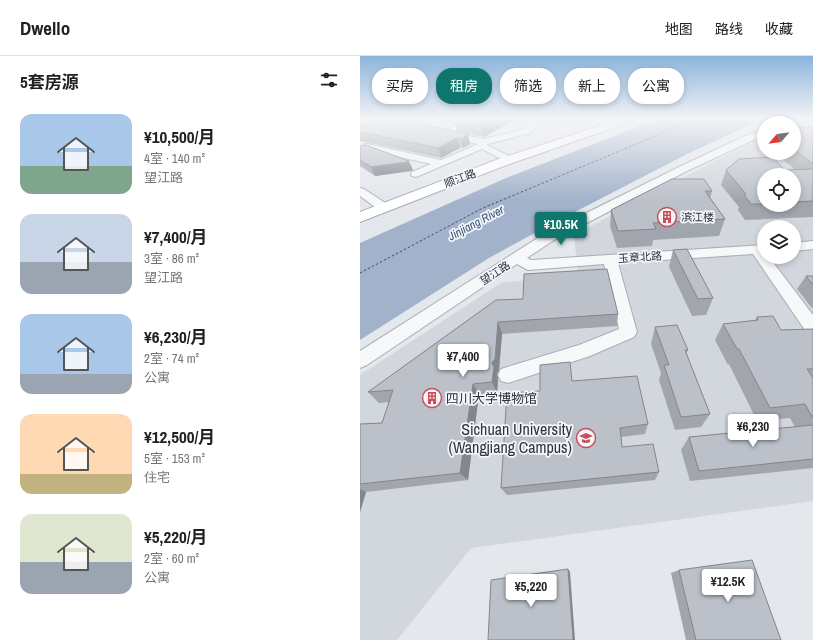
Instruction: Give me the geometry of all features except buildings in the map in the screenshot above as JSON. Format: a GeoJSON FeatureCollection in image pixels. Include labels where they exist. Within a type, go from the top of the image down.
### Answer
{"type":"FeatureCollection","features":[{"type":"Feature","properties":{"kind":"main road","name":"顺江路"},"geometry":{"type":"LineString","coordinates":[[360,217],[381,206],[504,158],[539,146]]}},
{"type":"Feature","properties":{"kind":"main road","name":"顺江路"},"geometry":{"type":"LineString","coordinates":[[360,212],[381,206],[549,146]]}},
{"type":"Feature","properties":{"kind":"street"},"geometry":{"type":"LineString","coordinates":[[416,174],[478,146]]}},
{"type":"Feature","properties":{"kind":"street"},"geometry":{"type":"LineString","coordinates":[[486,146],[504,158]]}},
{"type":"Feature","properties":{"kind":"street","name":"望江路"},"geometry":{"type":"LineString","coordinates":[[360,360],[549,237],[676,172],[731,146]]}},
{"type":"Feature","properties":{"kind":"street"},"geometry":{"type":"LineString","coordinates":[[360,149],[367,147],[441,163]]}},
{"type":"Feature","properties":{"kind":"street"},"geometry":{"type":"LineString","coordinates":[[360,191],[381,206]]}},
{"type":"Feature","properties":{"kind":"street"},"geometry":{"type":"LineString","coordinates":[[801,247],[813,246]]}},
{"type":"Feature","properties":{"kind":"street","name":"玉章北路"},"geometry":{"type":"LineString","coordinates":[[517,258],[528,265],[757,249]]}},
{"type":"Feature","properties":{"kind":"street"},"geometry":{"type":"LineString","coordinates":[[508,375],[584,351],[628,332],[610,259]]}},
{"type":"Feature","properties":{"kind":"street"},"geometry":{"type":"LineString","coordinates":[[770,264],[813,328]]}},
{"type":"Feature","properties":{"kind":"shaded area","name":"Sichuan University (Wangjiang Campus)"},"geometry":{"type":"Polygon","coordinates":[[[743,146],[757,146],[757,160],[801,160],[801,146],[813,146],[813,501],[471,548],[397,640],[360,640],[360,375],[501,283],[578,274],[574,235],[743,146]]]}},
{"type":"Feature","properties":{"kind":"water","name":"Jinjiang River"},"geometry":{"type":"Polygon","coordinates":[[[588,146],[704,146],[540,230],[489,258],[360,340],[360,243],[506,178],[588,146]]]}},
{"type":"Feature","properties":{"kind":"ferry route"},"geometry":{"type":"LineString","coordinates":[[360,273],[483,208],[631,146]]}},
{"type":"Feature","properties":{"kind":"place","name":"滨江楼"},"geometry":{"type":"Point","coordinates":[667,217]}},
{"type":"Feature","properties":{"kind":"place","name":"四川大学博物馆"},"geometry":{"type":"Point","coordinates":[432,398]}},
{"type":"Feature","properties":{"kind":"place","name":"Sichuan University (Wangjiang Campus)"},"geometry":{"type":"Point","coordinates":[586,438]}}]}
